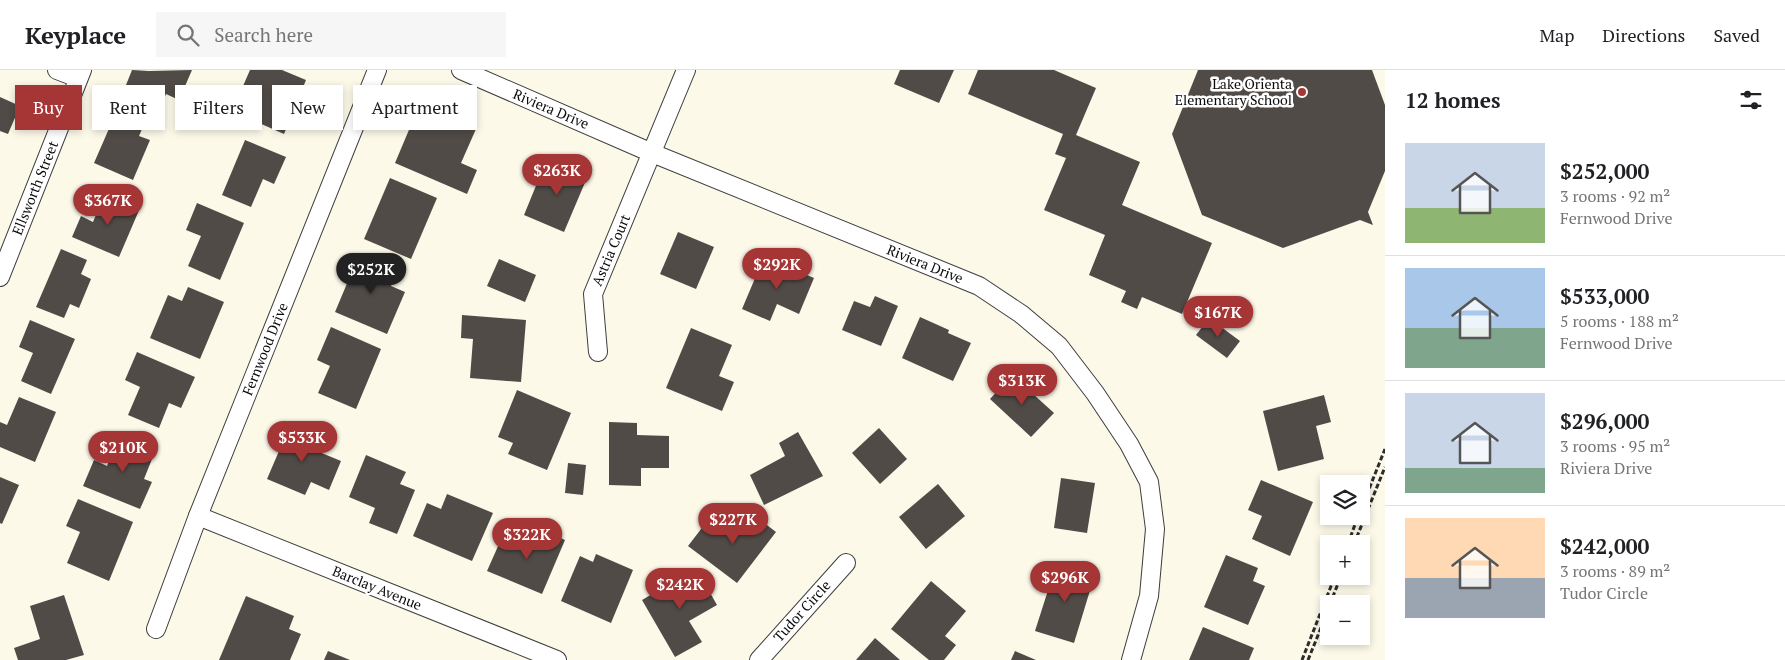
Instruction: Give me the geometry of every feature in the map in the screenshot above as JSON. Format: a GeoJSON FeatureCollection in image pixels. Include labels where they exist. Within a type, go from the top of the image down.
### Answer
{"type":"FeatureCollection","features":[{"type":"Feature","properties":{"kind":"street"},"geometry":{"type":"LineString","coordinates":[[57,70],[80,74]]}},
{"type":"Feature","properties":{"kind":"street","name":"Fernwood Drive"},"geometry":{"type":"LineString","coordinates":[[156,630],[198,516],[377,70]]}},
{"type":"Feature","properties":{"kind":"street","name":"Riviera Drive"},"geometry":{"type":"LineString","coordinates":[[460,70],[652,152],[979,286],[1021,314],[1059,346],[1095,393],[1130,444],[1149,482],[1155,529],[1149,596],[1130,660]]}},
{"type":"Feature","properties":{"kind":"street","name":"Astria Court"},"geometry":{"type":"LineString","coordinates":[[598,352],[593,294],[686,70]]}},
{"type":"Feature","properties":{"kind":"street","name":"Ellsworth Street"},"geometry":{"type":"LineString","coordinates":[[0,277],[80,74]]}},
{"type":"Feature","properties":{"kind":"street","name":"Barclay Avenue"},"geometry":{"type":"LineString","coordinates":[[198,516],[557,660]]}},
{"type":"Feature","properties":{"kind":"street","name":"Tudor Circle"},"geometry":{"type":"LineString","coordinates":[[759,660],[846,563]]}},
{"type":"Feature","properties":{"kind":"path"},"geometry":{"type":"LineString","coordinates":[[1370,486],[1385,449]]}},
{"type":"Feature","properties":{"kind":"path"},"geometry":{"type":"LineString","coordinates":[[1358,535],[1385,466]]}},
{"type":"Feature","properties":{"kind":"path"},"geometry":{"type":"LineString","coordinates":[[1302,660],[1331,585]]}},
{"type":"Feature","properties":{"kind":"path"},"geometry":{"type":"LineString","coordinates":[[1308,660],[1320,630]]}},
{"type":"Feature","properties":{"kind":"building"},"geometry":{"type":"Polygon","coordinates":[[[132,70],[192,70],[186,85],[175,85],[175,98],[166,94],[165,96],[165,85],[126,85],[132,70]]]}},
{"type":"Feature","properties":{"kind":"building"},"geometry":{"type":"Polygon","coordinates":[[[250,70],[282,70],[306,80],[304,85],[272,85],[272,129],[262,124],[262,85],[243,85],[250,70]]]}},
{"type":"Feature","properties":{"kind":"building"},"geometry":{"type":"Polygon","coordinates":[[[900,70],[954,70],[939,103],[894,84],[900,70]]]}},
{"type":"Feature","properties":{"kind":"building"},"geometry":{"type":"Polygon","coordinates":[[[978,70],[1054,70],[1096,88],[1076,135],[1140,162],[1122,205],[1212,243],[1182,314],[1142,297],[1137,309],[1121,302],[1126,291],[1089,275],[1105,235],[1044,210],[1066,158],[1055,154],[1063,134],[968,94],[978,70]]]}},
{"type":"Feature","properties":{"kind":"building"},"geometry":{"type":"Polygon","coordinates":[[[1198,70],[1372,70],[1385,105],[1385,171],[1368,212],[1373,225],[1360,220],[1283,248],[1202,215],[1172,134],[1198,70]]]}},
{"type":"Feature","properties":{"kind":"building"},"geometry":{"type":"Polygon","coordinates":[[[0,97],[15,104],[15,118],[8,134],[0,131],[0,97]]]}},
{"type":"Feature","properties":{"kind":"building"},"geometry":{"type":"Polygon","coordinates":[[[108,130],[142,130],[139,136],[150,140],[133,180],[94,163],[108,130]]]}},
{"type":"Feature","properties":{"kind":"building"},"geometry":{"type":"Polygon","coordinates":[[[275,130],[286,130],[284,134],[275,130]]]}},
{"type":"Feature","properties":{"kind":"building"},"geometry":{"type":"Polygon","coordinates":[[[409,130],[476,130],[461,163],[477,170],[467,194],[395,163],[409,130]]]}},
{"type":"Feature","properties":{"kind":"building"},"geometry":{"type":"Polygon","coordinates":[[[245,140],[286,157],[274,184],[263,179],[251,207],[222,195],[245,140]]]}},
{"type":"Feature","properties":{"kind":"building"},"geometry":{"type":"Polygon","coordinates":[[[561,161],[589,173],[564,232],[524,215],[542,171],[554,176],[561,161]]]}},
{"type":"Feature","properties":{"kind":"building"},"geometry":{"type":"Polygon","coordinates":[[[390,178],[437,198],[411,259],[364,239],[390,178]]]}},
{"type":"Feature","properties":{"kind":"building"},"geometry":{"type":"Polygon","coordinates":[[[105,193],[140,208],[119,257],[72,237],[81,216],[93,222],[105,193]]]}},
{"type":"Feature","properties":{"kind":"building"},"geometry":{"type":"Polygon","coordinates":[[[197,203],[244,223],[220,280],[188,266],[201,236],[186,230],[197,203]]]}},
{"type":"Feature","properties":{"kind":"building"},"geometry":{"type":"Polygon","coordinates":[[[678,232],[714,247],[696,289],[660,274],[678,232]]]}},
{"type":"Feature","properties":{"kind":"building"},"geometry":{"type":"Polygon","coordinates":[[[61,249],[87,260],[81,274],[91,279],[79,308],[70,304],[64,318],[36,307],[61,249]]]}},
{"type":"Feature","properties":{"kind":"building"},"geometry":{"type":"Polygon","coordinates":[[[359,255],[397,271],[391,286],[405,292],[387,334],[335,312],[359,255]]]}},
{"type":"Feature","properties":{"kind":"building"},"geometry":{"type":"Polygon","coordinates":[[[764,257],[814,278],[799,314],[777,304],[770,321],[742,309],[764,257]]]}},
{"type":"Feature","properties":{"kind":"building"},"geometry":{"type":"Polygon","coordinates":[[[499,259],[536,275],[525,302],[487,286],[499,259]]]}},
{"type":"Feature","properties":{"kind":"building"},"geometry":{"type":"Polygon","coordinates":[[[188,287],[224,302],[200,359],[150,338],[168,295],[182,301],[188,287]]]}},
{"type":"Feature","properties":{"kind":"building"},"geometry":{"type":"Polygon","coordinates":[[[875,296],[898,306],[881,346],[842,330],[854,301],[870,307],[875,296]]]}},
{"type":"Feature","properties":{"kind":"building"},"geometry":{"type":"Polygon","coordinates":[[[462,315],[526,320],[521,382],[470,378],[473,339],[461,338],[462,315]]]}},
{"type":"Feature","properties":{"kind":"building"},"geometry":{"type":"Polygon","coordinates":[[[920,317],[949,330],[948,333],[971,343],[953,381],[902,358],[920,317]]]}},
{"type":"Feature","properties":{"kind":"building"},"geometry":{"type":"Polygon","coordinates":[[[1209,318],[1240,341],[1227,358],[1196,335],[1209,318]]]}},
{"type":"Feature","properties":{"kind":"building"},"geometry":{"type":"Polygon","coordinates":[[[30,320],[75,339],[51,394],[21,381],[33,353],[19,347],[30,320]]]}},
{"type":"Feature","properties":{"kind":"building"},"geometry":{"type":"Polygon","coordinates":[[[331,327],[381,349],[356,409],[318,393],[330,366],[317,360],[331,327]]]}},
{"type":"Feature","properties":{"kind":"building"},"geometry":{"type":"Polygon","coordinates":[[[691,328],[732,345],[719,376],[734,382],[722,411],[666,388],[691,328]]]}},
{"type":"Feature","properties":{"kind":"building"},"geometry":{"type":"Polygon","coordinates":[[[137,352],[195,377],[181,408],[169,403],[159,428],[128,415],[140,387],[125,380],[137,352]]]}},
{"type":"Feature","properties":{"kind":"building"},"geometry":{"type":"Polygon","coordinates":[[[1012,375],[1054,413],[1031,437],[990,399],[1012,375]]]}},
{"type":"Feature","properties":{"kind":"building"},"geometry":{"type":"Polygon","coordinates":[[[517,390],[571,413],[547,470],[508,454],[513,443],[498,437],[517,390]]]}},
{"type":"Feature","properties":{"kind":"building"},"geometry":{"type":"Polygon","coordinates":[[[1324,395],[1331,422],[1316,426],[1324,459],[1278,471],[1263,411],[1324,395]]]}},
{"type":"Feature","properties":{"kind":"building"},"geometry":{"type":"Polygon","coordinates":[[[19,397],[56,412],[35,462],[0,447],[0,422],[7,425],[19,397]]]}},
{"type":"Feature","properties":{"kind":"building"},"geometry":{"type":"Polygon","coordinates":[[[609,422],[637,423],[637,435],[669,436],[669,468],[641,468],[641,486],[609,485],[609,422]]]}},
{"type":"Feature","properties":{"kind":"building"},"geometry":{"type":"Polygon","coordinates":[[[291,423],[318,435],[312,449],[341,461],[329,490],[311,482],[305,495],[267,479],[291,423]]]}},
{"type":"Feature","properties":{"kind":"building"},"geometry":{"type":"Polygon","coordinates":[[[879,428],[907,459],[880,484],[852,453],[879,428]]]}},
{"type":"Feature","properties":{"kind":"building"},"geometry":{"type":"Polygon","coordinates":[[[798,432],[823,476],[764,505],[750,475],[785,456],[779,443],[798,432]]]}},
{"type":"Feature","properties":{"kind":"building"},"geometry":{"type":"Polygon","coordinates":[[[120,434],[156,449],[144,479],[152,482],[140,509],[83,486],[94,460],[107,466],[120,434]]]}},
{"type":"Feature","properties":{"kind":"building"},"geometry":{"type":"Polygon","coordinates":[[[366,455],[406,472],[400,484],[415,490],[397,534],[369,523],[375,508],[349,497],[366,455]]]}},
{"type":"Feature","properties":{"kind":"building"},"geometry":{"type":"Polygon","coordinates":[[[568,463],[586,465],[583,495],[565,493],[568,463]]]}},
{"type":"Feature","properties":{"kind":"building"},"geometry":{"type":"Polygon","coordinates":[[[0,477],[19,485],[2,524],[0,523],[0,477]]]}},
{"type":"Feature","properties":{"kind":"building"},"geometry":{"type":"Polygon","coordinates":[[[1061,478],[1095,483],[1087,533],[1054,528],[1061,478]]]}},
{"type":"Feature","properties":{"kind":"building"},"geometry":{"type":"Polygon","coordinates":[[[1261,480],[1313,502],[1290,556],[1252,539],[1262,516],[1248,510],[1261,480]]]}},
{"type":"Feature","properties":{"kind":"building"},"geometry":{"type":"Polygon","coordinates":[[[938,484],[965,516],[926,549],[899,517],[938,484]]]}},
{"type":"Feature","properties":{"kind":"building"},"geometry":{"type":"Polygon","coordinates":[[[447,494],[493,513],[472,561],[413,536],[427,503],[441,509],[447,494]]]}},
{"type":"Feature","properties":{"kind":"building"},"geometry":{"type":"Polygon","coordinates":[[[78,499],[133,522],[109,581],[67,563],[80,532],[66,526],[78,499]]]}},
{"type":"Feature","properties":{"kind":"building"},"geometry":{"type":"Polygon","coordinates":[[[751,513],[776,532],[737,583],[688,546],[708,520],[722,531],[733,516],[743,524],[751,513]]]}},
{"type":"Feature","properties":{"kind":"building"},"geometry":{"type":"Polygon","coordinates":[[[539,529],[565,540],[542,594],[487,571],[503,535],[531,547],[539,529]]]}},
{"type":"Feature","properties":{"kind":"building"},"geometry":{"type":"Polygon","coordinates":[[[596,554],[633,570],[611,623],[561,601],[580,556],[593,562],[596,554]]]}},
{"type":"Feature","properties":{"kind":"building"},"geometry":{"type":"Polygon","coordinates":[[[1226,555],[1258,568],[1253,581],[1265,586],[1248,625],[1204,607],[1226,555]]]}},
{"type":"Feature","properties":{"kind":"building"},"geometry":{"type":"Polygon","coordinates":[[[1057,562],[1095,574],[1074,643],[1035,631],[1057,562]]]}},
{"type":"Feature","properties":{"kind":"building"},"geometry":{"type":"Polygon","coordinates":[[[696,568],[717,605],[689,621],[702,642],[675,657],[642,600],[696,568]]]}},
{"type":"Feature","properties":{"kind":"building"},"geometry":{"type":"Polygon","coordinates":[[[931,581],[966,611],[945,636],[956,645],[944,660],[929,660],[891,629],[931,581]]]}},
{"type":"Feature","properties":{"kind":"building"},"geometry":{"type":"Polygon","coordinates":[[[64,595],[84,655],[66,660],[18,660],[14,648],[40,639],[30,606],[64,595]]]}},
{"type":"Feature","properties":{"kind":"building"},"geometry":{"type":"Polygon","coordinates":[[[246,596],[294,616],[289,629],[301,634],[290,660],[219,660],[246,596]]]}},
{"type":"Feature","properties":{"kind":"building"},"geometry":{"type":"Polygon","coordinates":[[[1203,627],[1254,648],[1249,660],[1189,660],[1203,627]]]}},
{"type":"Feature","properties":{"kind":"building"},"geometry":{"type":"Polygon","coordinates":[[[875,638],[900,660],[856,660],[875,638]]]}},
{"type":"Feature","properties":{"kind":"building"},"geometry":{"type":"Polygon","coordinates":[[[328,651],[350,660],[324,660],[328,651]]]}},
{"type":"Feature","properties":{"kind":"building"},"geometry":{"type":"Polygon","coordinates":[[[1015,651],[1036,660],[1011,660],[1015,651]]]}},
{"type":"Feature","properties":{"kind":"place","name":"Lake Orienta Elementary School"},"geometry":{"type":"Point","coordinates":[1302,92]}}]}
